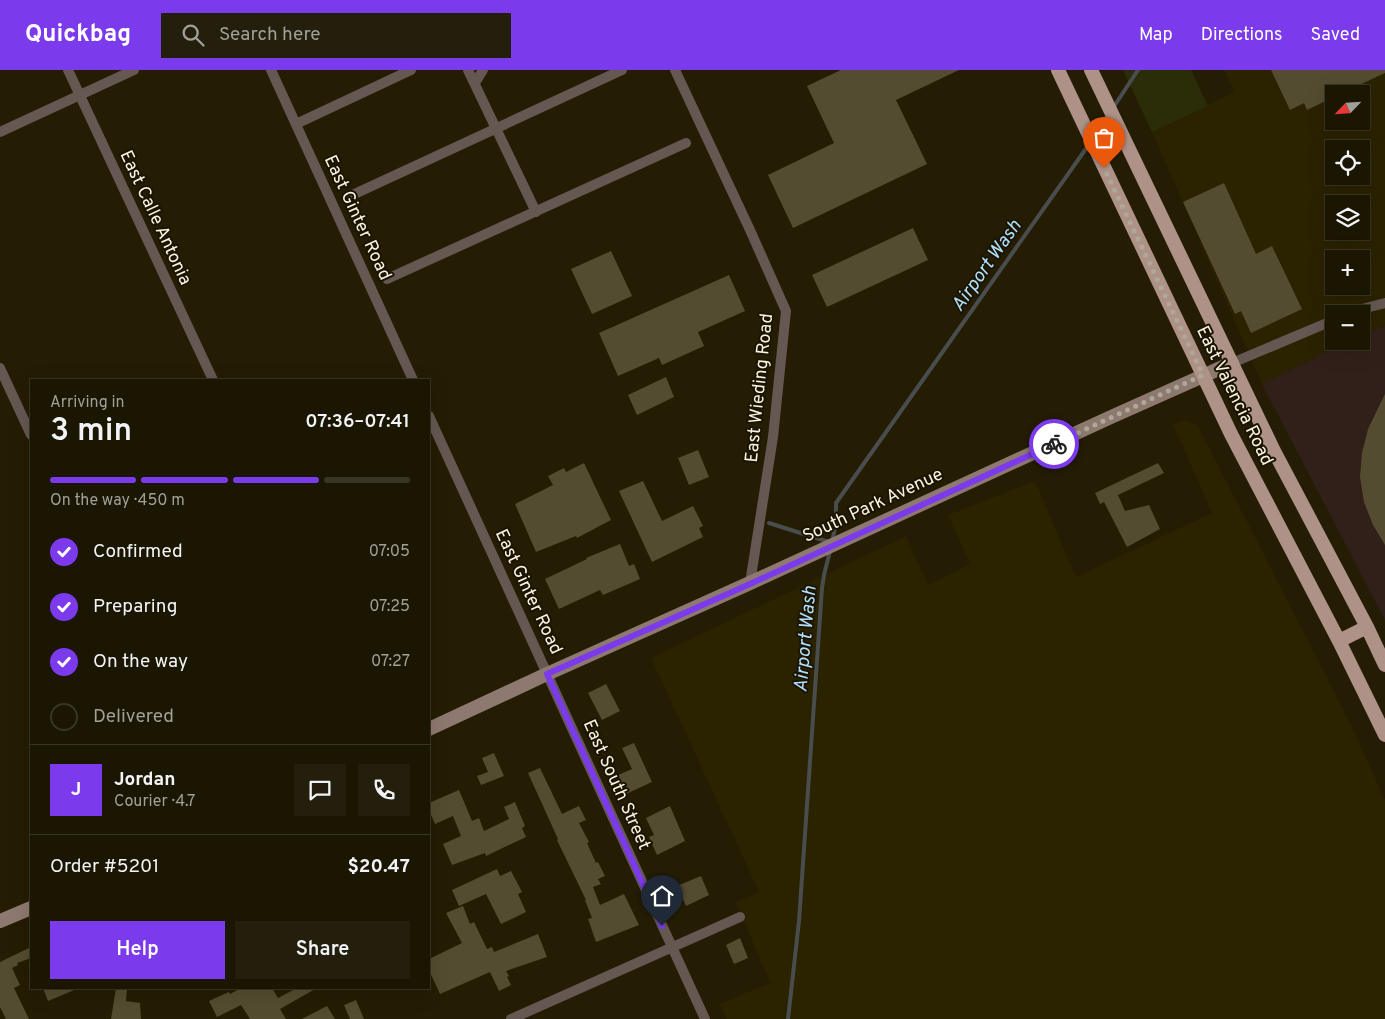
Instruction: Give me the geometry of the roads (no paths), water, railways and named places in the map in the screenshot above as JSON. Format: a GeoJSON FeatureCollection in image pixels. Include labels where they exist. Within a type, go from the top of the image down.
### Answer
{"type":"FeatureCollection","features":[{"type":"Feature","properties":{"kind":"main road","name":"East Valencia Road"},"geometry":{"type":"LineString","coordinates":[[1058,70],[1203,375],[1267,505],[1339,641],[1385,735]]}},
{"type":"Feature","properties":{"kind":"main road","name":"East Valencia Road"},"geometry":{"type":"LineString","coordinates":[[1091,70],[1274,451],[1367,627],[1385,665]]}},
{"type":"Feature","properties":{"kind":"main road","name":"South Park Avenue"},"geometry":{"type":"LineString","coordinates":[[430,730],[547,674],[750,584],[1232,363]]}},
{"type":"Feature","properties":{"kind":"main road"},"geometry":{"type":"LineString","coordinates":[[1339,641],[1367,627]]}},
{"type":"Feature","properties":{"kind":"main road"},"geometry":{"type":"LineString","coordinates":[[0,922],[30,908]]}},
{"type":"Feature","properties":{"kind":"street","name":"East Calle Antonia"},"geometry":{"type":"LineString","coordinates":[[68,70],[213,379]]}},
{"type":"Feature","properties":{"kind":"street"},"geometry":{"type":"LineString","coordinates":[[0,132],[134,70]]}},
{"type":"Feature","properties":{"kind":"street","name":"East Ginter Road"},"geometry":{"type":"LineString","coordinates":[[271,70],[413,379]]}},
{"type":"Feature","properties":{"kind":"street"},"geometry":{"type":"LineString","coordinates":[[296,124],[411,70]]}},
{"type":"Feature","properties":{"kind":"street"},"geometry":{"type":"LineString","coordinates":[[468,70],[536,212]]}},
{"type":"Feature","properties":{"kind":"street"},"geometry":{"type":"LineString","coordinates":[[475,83],[483,70]]}},
{"type":"Feature","properties":{"kind":"street"},"geometry":{"type":"LineString","coordinates":[[348,198],[622,70]]}},
{"type":"Feature","properties":{"kind":"street","name":"East Wieding Road"},"geometry":{"type":"LineString","coordinates":[[675,70],[786,311],[773,436],[750,584]]}},
{"type":"Feature","properties":{"kind":"street"},"geometry":{"type":"LineString","coordinates":[[388,278],[686,143]]}},
{"type":"Feature","properties":{"kind":"street"},"geometry":{"type":"LineString","coordinates":[[1370,307],[1385,304]]}},
{"type":"Feature","properties":{"kind":"street","name":"South Park Avenue"},"geometry":{"type":"LineString","coordinates":[[1232,363],[1325,324]]}},
{"type":"Feature","properties":{"kind":"street"},"geometry":{"type":"LineString","coordinates":[[0,368],[30,433]]}},
{"type":"Feature","properties":{"kind":"street","name":"East Ginter Road"},"geometry":{"type":"LineString","coordinates":[[430,418],[547,674]]}},
{"type":"Feature","properties":{"kind":"street","name":"East South Street"},"geometry":{"type":"LineString","coordinates":[[547,674],[705,1019]]}},
{"type":"Feature","properties":{"kind":"street"},"geometry":{"type":"LineString","coordinates":[[511,1019],[740,917]]}},
{"type":"Feature","properties":{"kind":"waterway"},"geometry":{"type":"LineString","coordinates":[[1113,108],[1138,70]]}},
{"type":"Feature","properties":{"kind":"waterway"},"geometry":{"type":"LineString","coordinates":[[1094,137],[1109,113]]}},
{"type":"Feature","properties":{"kind":"waterway","name":"Airport Wash"},"geometry":{"type":"LineString","coordinates":[[832,542],[836,523],[836,503],[1090,143]]}},
{"type":"Feature","properties":{"kind":"waterway"},"geometry":{"type":"LineString","coordinates":[[769,523],[829,542]]}},
{"type":"Feature","properties":{"kind":"waterway","name":"Airport Wash"},"geometry":{"type":"LineString","coordinates":[[788,1019],[799,921],[822,588],[830,551]]}}]}
